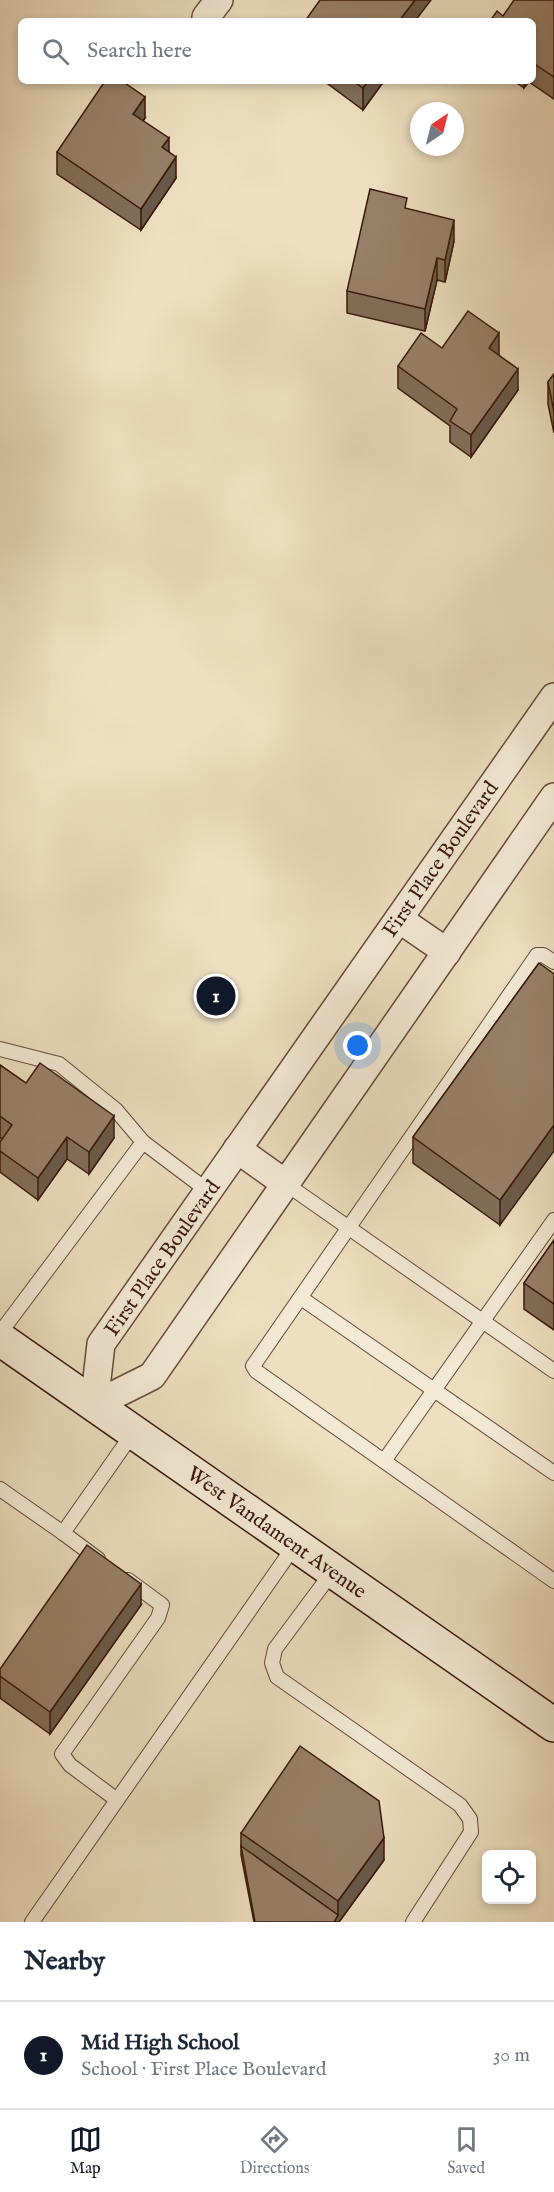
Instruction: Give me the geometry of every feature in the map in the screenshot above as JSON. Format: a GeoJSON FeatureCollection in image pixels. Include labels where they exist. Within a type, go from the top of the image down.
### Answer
{"type":"FeatureCollection","features":[{"type":"Feature","properties":{"kind":"street","name":"First Place Boulevard"},"geometry":{"type":"LineString","coordinates":[[94,1405],[101,1344],[554,697]]}},
{"type":"Feature","properties":{"kind":"street"},"geometry":{"type":"LineString","coordinates":[[94,1405],[152,1376],[554,797]]}},
{"type":"Feature","properties":{"kind":"street"},"geometry":{"type":"LineString","coordinates":[[399,919],[447,952]]}},
{"type":"Feature","properties":{"kind":"street"},"geometry":{"type":"LineString","coordinates":[[237,1149],[286,1184]]}},
{"type":"Feature","properties":{"kind":"street","name":"West Vandament Avenue"},"geometry":{"type":"LineString","coordinates":[[0,1339],[554,1725]]}},
{"type":"Feature","properties":{"kind":"lane"},"geometry":{"type":"LineString","coordinates":[[554,962],[543,955],[537,955],[350,1228],[254,1362],[256,1371],[554,1581]]}},
{"type":"Feature","properties":{"kind":"lane"},"geometry":{"type":"LineString","coordinates":[[0,1049],[59,1064],[116,1110],[143,1142],[208,1191]]}},
{"type":"Feature","properties":{"kind":"lane"},"geometry":{"type":"LineString","coordinates":[[0,1333],[143,1142]]}},
{"type":"Feature","properties":{"kind":"lane"},"geometry":{"type":"LineString","coordinates":[[286,1184],[554,1371]]}},
{"type":"Feature","properties":{"kind":"lane"},"geometry":{"type":"LineString","coordinates":[[384,1461],[554,1220]]}},
{"type":"Feature","properties":{"kind":"lane"},"geometry":{"type":"LineString","coordinates":[[301,1298],[554,1473]]}},
{"type":"Feature","properties":{"kind":"lane"},"geometry":{"type":"LineString","coordinates":[[63,1533],[133,1433]]}},
{"type":"Feature","properties":{"kind":"lane"},"geometry":{"type":"LineString","coordinates":[[0,1489],[162,1605],[158,1618],[62,1754],[70,1765],[117,1800]]}},
{"type":"Feature","properties":{"kind":"lane"},"geometry":{"type":"LineString","coordinates":[[32,1922],[296,1545]]}},
{"type":"Feature","properties":{"kind":"lane"},"geometry":{"type":"LineString","coordinates":[[333,1571],[274,1650],[272,1664],[277,1677],[460,1805],[470,1819],[471,1832],[413,1922]]}},
{"type":"Feature","properties":{"kind":"building"},"geometry":{"type":"Polygon","coordinates":[[[320,0],[415,0],[401,18],[307,18],[320,0]]]}},
{"type":"Feature","properties":{"kind":"building"},"geometry":{"type":"Polygon","coordinates":[[[514,0],[554,0],[554,77],[536,65],[536,18],[492,18],[497,11],[503,16],[514,0]]]}},
{"type":"Feature","properties":{"kind":"building"},"geometry":{"type":"Polygon","coordinates":[[[103,84],[126,84],[145,97],[133,114],[169,138],[162,147],[176,157],[141,209],[57,152],[103,84]]]}},
{"type":"Feature","properties":{"kind":"building"},"geometry":{"type":"Polygon","coordinates":[[[370,189],[407,198],[405,208],[454,220],[445,260],[437,258],[425,309],[347,291],[370,189]]]}},
{"type":"Feature","properties":{"kind":"building"},"geometry":{"type":"Polygon","coordinates":[[[468,311],[499,333],[489,348],[518,369],[471,435],[450,421],[457,409],[398,366],[421,333],[442,348],[468,311]]]}},
{"type":"Feature","properties":{"kind":"building"},"geometry":{"type":"Polygon","coordinates":[[[554,374],[554,412],[548,382],[554,374]]]}},
{"type":"Feature","properties":{"kind":"building"},"geometry":{"type":"Polygon","coordinates":[[[539,963],[554,974],[554,1125],[500,1200],[413,1137],[539,963]]]}},
{"type":"Feature","properties":{"kind":"building"},"geometry":{"type":"Polygon","coordinates":[[[40,1063],[114,1116],[89,1152],[67,1137],[38,1178],[0,1151],[0,1142],[12,1125],[0,1116],[0,1065],[26,1083],[40,1063]]]}},
{"type":"Feature","properties":{"kind":"building"},"geometry":{"type":"Polygon","coordinates":[[[554,1240],[554,1304],[524,1283],[554,1240]]]}},
{"type":"Feature","properties":{"kind":"building"},"geometry":{"type":"Polygon","coordinates":[[[87,1545],[141,1584],[50,1712],[0,1676],[0,1669],[87,1545]]]}},
{"type":"Feature","properties":{"kind":"building"},"geometry":{"type":"Polygon","coordinates":[[[300,1746],[379,1801],[384,1838],[338,1901],[241,1833],[300,1746]]]}},
{"type":"Feature","properties":{"kind":"building"},"geometry":{"type":"Polygon","coordinates":[[[241,1846],[338,1915],[334,1922],[255,1922],[241,1846]]]}},
{"type":"Feature","properties":{"kind":"place","name":"Mid High School"},"geometry":{"type":"Point","coordinates":[216,996]}}]}
